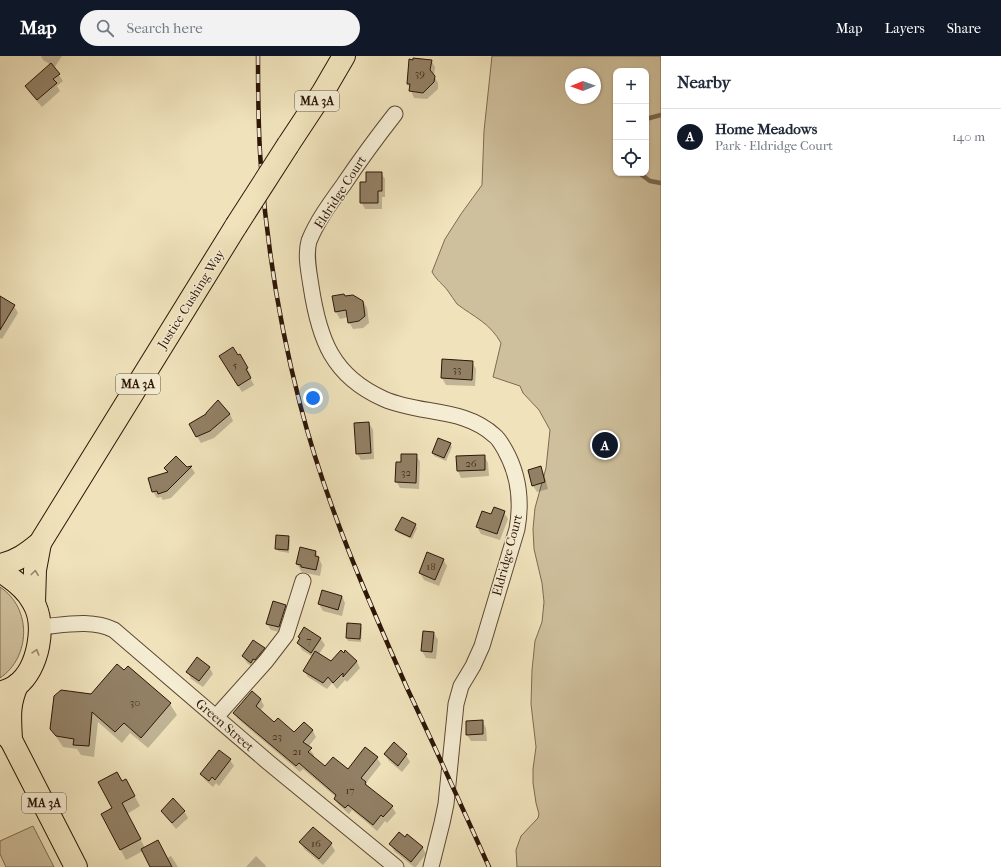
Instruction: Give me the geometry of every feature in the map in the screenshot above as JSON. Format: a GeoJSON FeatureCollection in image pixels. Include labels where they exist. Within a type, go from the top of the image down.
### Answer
{"type":"FeatureCollection","features":[{"type":"Feature","properties":{"kind":"main road","name":"Justice Cushing Way"},"geometry":{"type":"LineString","coordinates":[[0,565],[6,564],[22,556],[40,543],[236,226],[323,92],[344,56]]}},
{"type":"Feature","properties":{"kind":"main road","name":"Justice Cushing Way"},"geometry":{"type":"LineString","coordinates":[[34,603],[36,570],[40,543]]}},
{"type":"Feature","properties":{"kind":"main road"},"geometry":{"type":"LineString","coordinates":[[0,570],[15,581],[34,603]]}},
{"type":"Feature","properties":{"kind":"main road","name":"MA 3A"},"geometry":{"type":"LineString","coordinates":[[34,603],[40,627],[39,642],[31,666],[9,689],[10,710],[6,734],[76,867]]}},
{"type":"Feature","properties":{"kind":"street","name":"Eldridge Court"},"geometry":{"type":"LineString","coordinates":[[395,114],[371,145],[327,208],[309,243],[308,254],[310,283],[321,332],[326,347],[337,365],[350,379],[371,393],[390,402],[409,408],[453,415],[467,419],[496,436],[508,455],[512,465],[519,486],[520,496],[517,529],[482,646],[473,666],[463,682],[456,704],[446,804],[431,867]]}},
{"type":"Feature","properties":{"kind":"street"},"geometry":{"type":"LineString","coordinates":[[216,717],[266,661],[286,635],[303,581]]}},
{"type":"Feature","properties":{"kind":"street","name":"Green Street"},"geometry":{"type":"LineString","coordinates":[[40,627],[90,623],[103,625],[114,630],[268,762],[396,867]]}},
{"type":"Feature","properties":{"kind":"shaded area"},"geometry":{"type":"Polygon","coordinates":[[[492,56],[661,56],[661,867],[517,867],[516,850],[521,836],[538,818],[539,814],[533,783],[536,747],[531,704],[535,641],[542,622],[544,602],[542,583],[534,549],[533,529],[535,508],[546,468],[550,430],[539,410],[523,393],[520,386],[493,377],[501,343],[497,336],[487,325],[457,304],[432,272],[445,239],[482,185],[484,131],[492,56]]]}},
{"type":"Feature","properties":{"kind":"shaded area"},"geometry":{"type":"Polygon","coordinates":[[[0,587],[10,596],[18,607],[24,632],[18,658],[10,669],[0,678],[0,587]]]}},
{"type":"Feature","properties":{"kind":"shaded area"},"geometry":{"type":"Polygon","coordinates":[[[33,826],[54,867],[6,867],[0,854],[0,841],[33,826]]]}},
{"type":"Feature","properties":{"kind":"building"},"geometry":{"type":"Polygon","coordinates":[[[413,58],[432,60],[430,70],[435,76],[434,82],[423,93],[409,91],[410,84],[407,84],[409,59],[413,60],[413,58]]]}},
{"type":"Feature","properties":{"kind":"building"},"geometry":{"type":"Polygon","coordinates":[[[51,63],[60,74],[53,79],[57,83],[37,100],[25,86],[51,63]]]}},
{"type":"Feature","properties":{"kind":"building"},"geometry":{"type":"Polygon","coordinates":[[[366,172],[382,172],[382,191],[378,191],[378,203],[360,203],[360,182],[366,182],[366,172]]]}},
{"type":"Feature","properties":{"kind":"building"},"geometry":{"type":"Polygon","coordinates":[[[344,294],[345,296],[353,295],[363,301],[365,316],[359,321],[348,323],[346,310],[335,312],[332,296],[344,294]]]}},
{"type":"Feature","properties":{"kind":"building"},"geometry":{"type":"Polygon","coordinates":[[[0,296],[15,305],[0,330],[0,296]]]}},
{"type":"Feature","properties":{"kind":"building"},"geometry":{"type":"Polygon","coordinates":[[[233,347],[238,355],[240,354],[248,368],[246,369],[251,378],[238,386],[219,356],[233,347]]]}},
{"type":"Feature","properties":{"kind":"building"},"geometry":{"type":"Polygon","coordinates":[[[442,359],[473,361],[472,380],[441,378],[442,359]]]}},
{"type":"Feature","properties":{"kind":"building"},"geometry":{"type":"Polygon","coordinates":[[[218,400],[230,414],[210,431],[196,437],[189,424],[206,414],[218,400]]]}},
{"type":"Feature","properties":{"kind":"building"},"geometry":{"type":"Polygon","coordinates":[[[369,422],[371,453],[356,454],[354,423],[369,422]]]}},
{"type":"Feature","properties":{"kind":"building"},"geometry":{"type":"Polygon","coordinates":[[[438,438],[451,443],[444,458],[432,453],[438,438]]]}},
{"type":"Feature","properties":{"kind":"building"},"geometry":{"type":"Polygon","coordinates":[[[401,454],[417,454],[416,483],[395,482],[396,462],[401,462],[401,454]]]}},
{"type":"Feature","properties":{"kind":"building"},"geometry":{"type":"Polygon","coordinates":[[[485,455],[485,470],[457,471],[456,456],[485,455]]]}},
{"type":"Feature","properties":{"kind":"building"},"geometry":{"type":"Polygon","coordinates":[[[176,456],[187,467],[192,466],[167,491],[158,494],[157,491],[152,492],[148,478],[168,472],[164,468],[176,456]]]}},
{"type":"Feature","properties":{"kind":"building"},"geometry":{"type":"Polygon","coordinates":[[[541,466],[545,482],[532,486],[528,470],[541,466]]]}},
{"type":"Feature","properties":{"kind":"building"},"geometry":{"type":"Polygon","coordinates":[[[494,507],[505,511],[497,534],[476,527],[482,511],[491,514],[494,507]]]}},
{"type":"Feature","properties":{"kind":"building"},"geometry":{"type":"Polygon","coordinates":[[[402,517],[416,524],[410,537],[395,530],[402,517]]]}},
{"type":"Feature","properties":{"kind":"building"},"geometry":{"type":"Polygon","coordinates":[[[276,535],[289,536],[288,550],[275,549],[276,535]]]}},
{"type":"Feature","properties":{"kind":"building"},"geometry":{"type":"Polygon","coordinates":[[[300,547],[316,551],[315,556],[319,557],[316,570],[301,567],[301,565],[296,564],[300,547]]]}},
{"type":"Feature","properties":{"kind":"building"},"geometry":{"type":"Polygon","coordinates":[[[427,552],[444,559],[435,580],[419,573],[427,552]]]}},
{"type":"Feature","properties":{"kind":"building"},"geometry":{"type":"Polygon","coordinates":[[[322,590],[342,596],[338,610],[318,604],[322,590]]]}},
{"type":"Feature","properties":{"kind":"building"},"geometry":{"type":"Polygon","coordinates":[[[273,601],[286,605],[279,627],[266,624],[273,601]]]}},
{"type":"Feature","properties":{"kind":"building"},"geometry":{"type":"Polygon","coordinates":[[[347,623],[361,624],[360,639],[346,638],[347,623]]]}},
{"type":"Feature","properties":{"kind":"building"},"geometry":{"type":"Polygon","coordinates":[[[304,627],[321,638],[311,653],[297,643],[300,638],[298,637],[304,627]]]}},
{"type":"Feature","properties":{"kind":"building"},"geometry":{"type":"Polygon","coordinates":[[[423,631],[434,632],[432,652],[421,651],[423,631]]]}},
{"type":"Feature","properties":{"kind":"building"},"geometry":{"type":"Polygon","coordinates":[[[253,640],[265,648],[255,660],[253,659],[251,663],[242,656],[253,640]]]}},
{"type":"Feature","properties":{"kind":"building"},"geometry":{"type":"Polygon","coordinates":[[[341,650],[344,653],[345,650],[357,661],[343,677],[343,673],[333,683],[328,677],[323,683],[303,671],[315,651],[331,661],[341,650]]]}},
{"type":"Feature","properties":{"kind":"building"},"geometry":{"type":"Polygon","coordinates":[[[197,657],[210,667],[199,681],[186,672],[197,657]]]}},
{"type":"Feature","properties":{"kind":"building"},"geometry":{"type":"Polygon","coordinates":[[[117,664],[124,670],[128,666],[171,703],[141,738],[124,723],[115,732],[92,712],[89,746],[73,745],[74,739],[56,736],[50,729],[54,696],[61,690],[91,694],[117,664]]]}},
{"type":"Feature","properties":{"kind":"building"},"geometry":{"type":"Polygon","coordinates":[[[252,691],[261,699],[256,706],[274,722],[278,718],[294,732],[304,722],[313,730],[303,742],[312,748],[308,752],[325,766],[333,757],[348,769],[365,747],[378,757],[361,778],[366,782],[365,784],[393,806],[383,817],[381,815],[373,825],[348,805],[345,808],[334,799],[336,795],[299,763],[296,766],[233,713],[252,691]]]}},
{"type":"Feature","properties":{"kind":"building"},"geometry":{"type":"Polygon","coordinates":[[[483,720],[483,734],[466,735],[466,721],[483,720]]]}},
{"type":"Feature","properties":{"kind":"building"},"geometry":{"type":"Polygon","coordinates":[[[394,742],[407,754],[398,766],[384,754],[394,742]]]}},
{"type":"Feature","properties":{"kind":"building"},"geometry":{"type":"Polygon","coordinates":[[[219,750],[231,759],[215,780],[212,777],[209,781],[200,774],[219,750]]]}},
{"type":"Feature","properties":{"kind":"building"},"geometry":{"type":"Polygon","coordinates":[[[117,772],[122,781],[126,779],[135,796],[122,803],[141,839],[120,850],[101,814],[112,808],[98,782],[117,772]]]}},
{"type":"Feature","properties":{"kind":"building"},"geometry":{"type":"Polygon","coordinates":[[[173,798],[185,811],[172,823],[161,811],[173,798]]]}},
{"type":"Feature","properties":{"kind":"building"},"geometry":{"type":"Polygon","coordinates":[[[313,827],[332,843],[319,859],[299,842],[313,827]]]}},
{"type":"Feature","properties":{"kind":"building"},"geometry":{"type":"Polygon","coordinates":[[[399,832],[405,837],[407,834],[423,847],[411,862],[389,844],[399,832]]]}},
{"type":"Feature","properties":{"kind":"building"},"geometry":{"type":"Polygon","coordinates":[[[158,840],[172,867],[150,867],[141,849],[158,840]]]}},
{"type":"Feature","properties":{"kind":"waterway"},"geometry":{"type":"LineString","coordinates":[[649,118],[661,115]]}},
{"type":"Feature","properties":{"kind":"waterway"},"geometry":{"type":"LineString","coordinates":[[643,176],[650,181],[661,183]]}},
{"type":"Feature","properties":{"kind":"railway"},"geometry":{"type":"LineString","coordinates":[[258,56],[260,153],[267,227],[275,287],[286,346],[310,441],[334,512],[376,618],[489,867]]}},
{"type":"Feature","properties":{"kind":"place","name":"Home Meadows"},"geometry":{"type":"Point","coordinates":[605,445]}}]}
